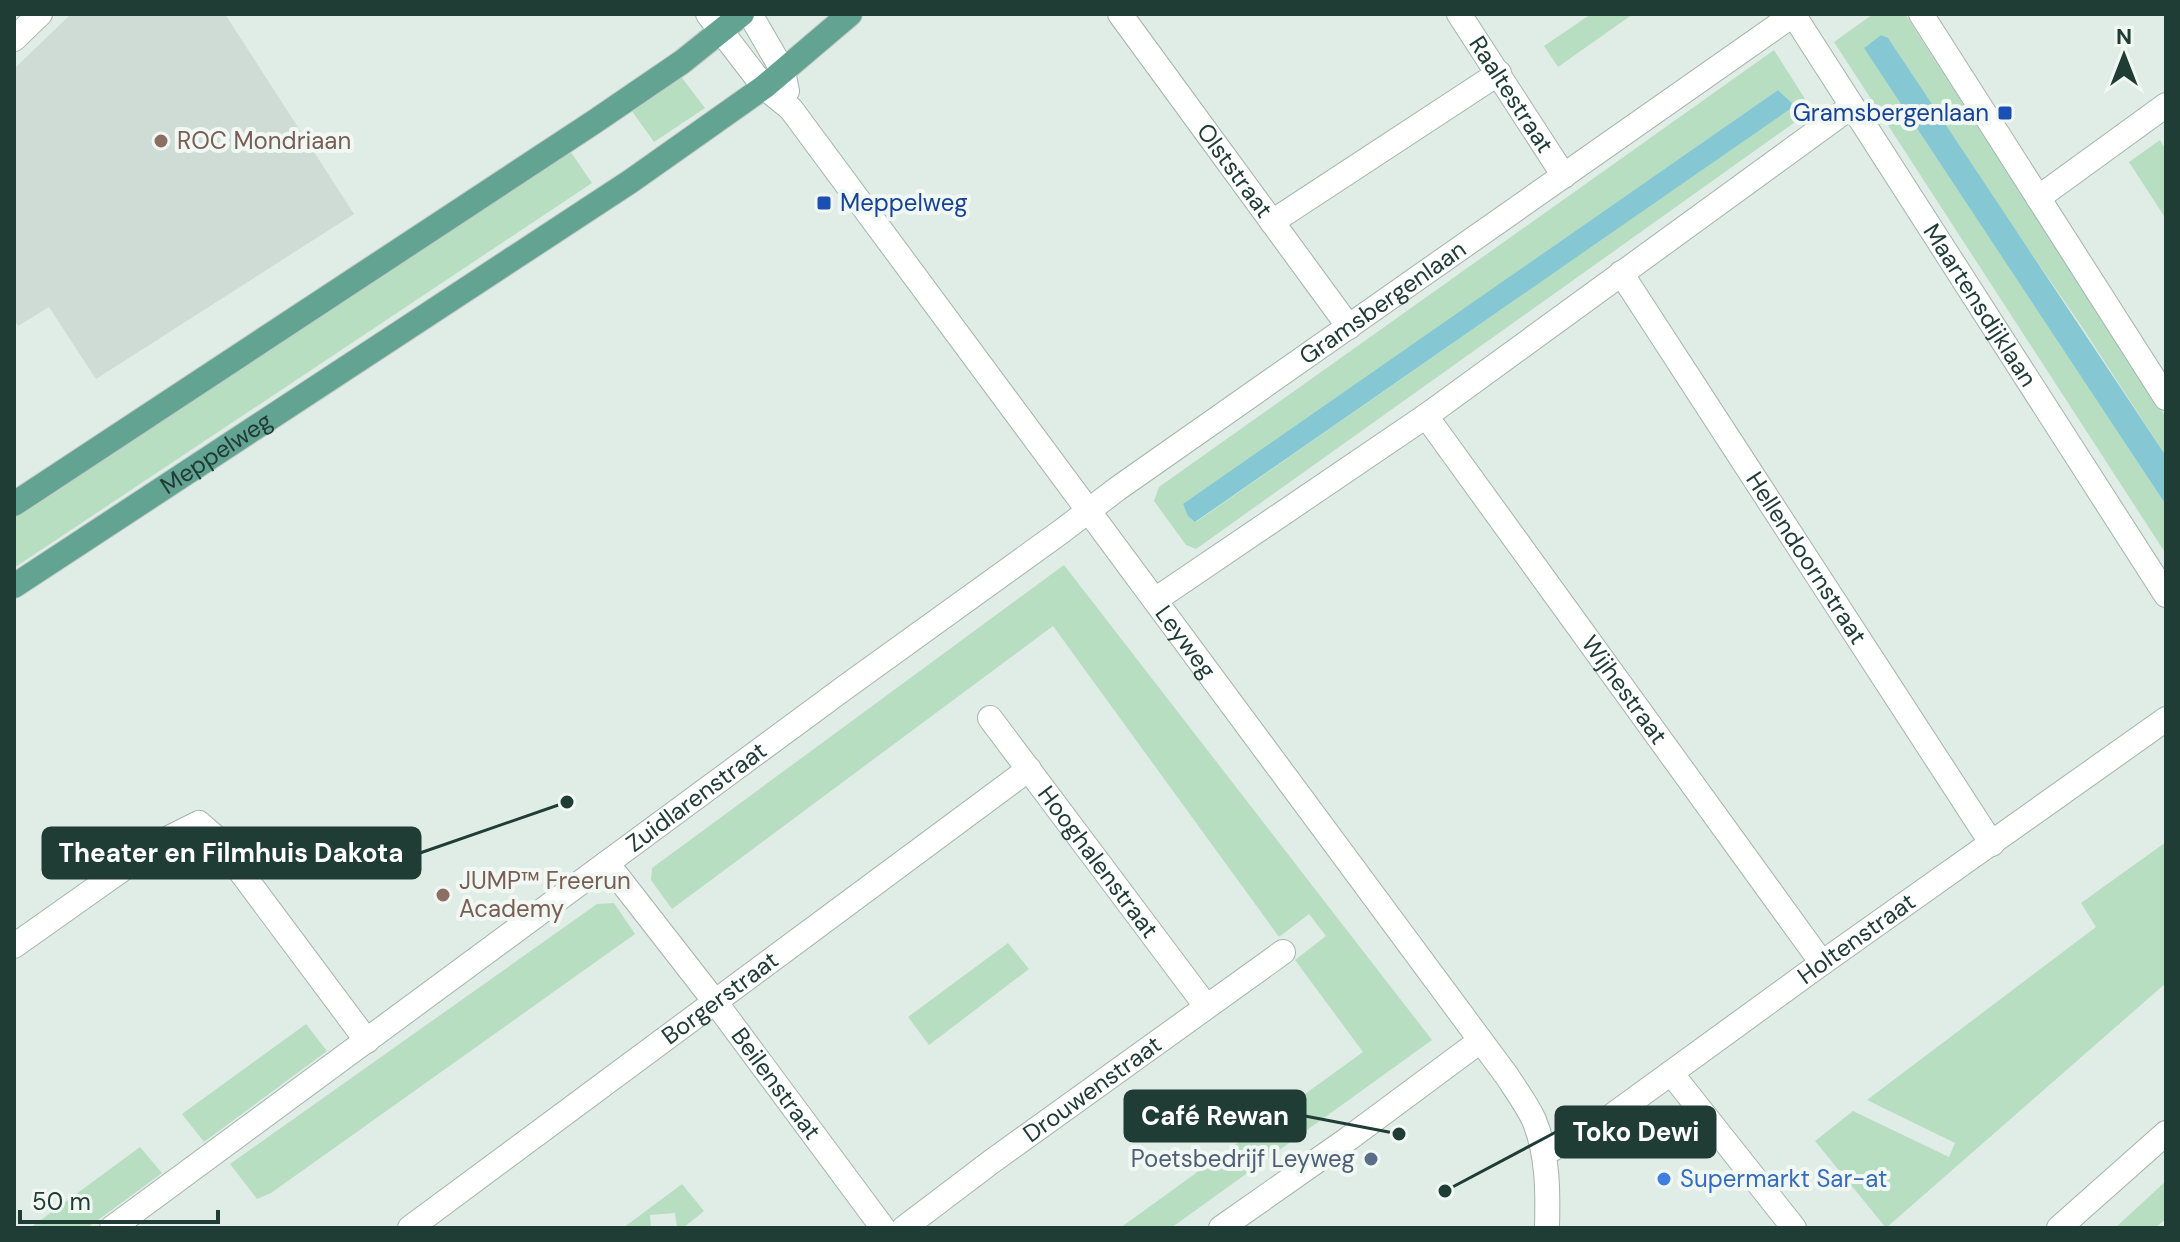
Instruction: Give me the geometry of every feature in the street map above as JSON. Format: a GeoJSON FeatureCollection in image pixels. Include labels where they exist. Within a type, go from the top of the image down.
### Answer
{"type":"FeatureCollection","features":[{"type":"Feature","properties":{"kind":"main road"},"geometry":{"type":"LineString","coordinates":[[14,504],[682,62],[714,23],[742,14]]}},
{"type":"Feature","properties":{"kind":"main road","name":"Meppelweg"},"geometry":{"type":"LineString","coordinates":[[14,586],[631,181],[764,87],[850,14]]}},
{"type":"Feature","properties":{"kind":"street"},"geometry":{"type":"LineString","coordinates":[[14,39],[40,14]]}},
{"type":"Feature","properties":{"kind":"street","name":"Leyweg"},"geometry":{"type":"LineString","coordinates":[[750,14],[783,71],[791,109]]}},
{"type":"Feature","properties":{"kind":"street","name":"Olststraat"},"geometry":{"type":"LineString","coordinates":[[1120,14],[1349,327]]}},
{"type":"Feature","properties":{"kind":"street","name":"Raaltestraat"},"geometry":{"type":"LineString","coordinates":[[1459,14],[1564,176]]}},
{"type":"Feature","properties":{"kind":"street","name":"Maartensdijklaan"},"geometry":{"type":"LineString","coordinates":[[1794,14],[2166,595]]}},
{"type":"Feature","properties":{"kind":"street","name":"Gramsbergenlaan"},"geometry":{"type":"LineString","coordinates":[[1089,510],[1794,14]]}},
{"type":"Feature","properties":{"kind":"street"},"geometry":{"type":"LineString","coordinates":[[1921,14],[2166,398]]}},
{"type":"Feature","properties":{"kind":"street","name":"Leyweg"},"geometry":{"type":"LineString","coordinates":[[714,23],[764,87],[791,109],[1507,1076],[1534,1119],[1544,1154],[1548,1191],[1557,1228]]}},
{"type":"Feature","properties":{"kind":"street"},"geometry":{"type":"LineString","coordinates":[[1272,222],[1499,73]]}},
{"type":"Feature","properties":{"kind":"street"},"geometry":{"type":"LineString","coordinates":[[2038,198],[2166,105]]}},
{"type":"Feature","properties":{"kind":"street"},"geometry":{"type":"LineString","coordinates":[[1155,600],[1426,416],[1852,106]]}},
{"type":"Feature","properties":{"kind":"street","name":"Hellendoornstraat"},"geometry":{"type":"LineString","coordinates":[[1621,273],[1992,844]]}},
{"type":"Feature","properties":{"kind":"street","name":"Wijhestraat"},"geometry":{"type":"LineString","coordinates":[[1426,416],[1822,963]]}},
{"type":"Feature","properties":{"kind":"street","name":"Zuidlarenstraat"},"geometry":{"type":"LineString","coordinates":[[112,1228],[1089,510]]}},
{"type":"Feature","properties":{"kind":"street","name":"Hooghalenstraat"},"geometry":{"type":"LineString","coordinates":[[990,718],[1206,1006]]}},
{"type":"Feature","properties":{"kind":"street","name":"Holtenstraat"},"geometry":{"type":"LineString","coordinates":[[1544,1154],[1602,1123],[2166,719]]}},
{"type":"Feature","properties":{"kind":"street","name":"Borgerstraat"},"geometry":{"type":"LineString","coordinates":[[426,1224],[534,1135],[1029,769]]}},
{"type":"Feature","properties":{"kind":"street"},"geometry":{"type":"LineString","coordinates":[[14,946],[161,842],[199,823],[214,836],[367,1041]]}},
{"type":"Feature","properties":{"kind":"street","name":"Beilenstraat"},"geometry":{"type":"LineString","coordinates":[[607,863],[716,1003],[883,1228]]}},
{"type":"Feature","properties":{"kind":"street","name":"Drouwenstraat"},"geometry":{"type":"LineString","coordinates":[[904,1228],[1283,952]]}},
{"type":"Feature","properties":{"kind":"street"},"geometry":{"type":"LineString","coordinates":[[1221,1228],[1480,1041]]}},
{"type":"Feature","properties":{"kind":"street"},"geometry":{"type":"LineString","coordinates":[[1671,1073],[1794,1228]]}},
{"type":"Feature","properties":{"kind":"street"},"geometry":{"type":"LineString","coordinates":[[2059,1228],[2166,1133]]}},
{"type":"Feature","properties":{"kind":"street","name":"Leyweg"},"geometry":{"type":"LineString","coordinates":[[1547,1228],[1548,1191]]}},
{"type":"Feature","properties":{"kind":"shaded area","name":"ROC Mondriaan"},"geometry":{"type":"Polygon","coordinates":[[[71,14],[225,14],[354,214],[96,379],[49,307],[18,326],[14,319],[14,69],[71,14]]]}},
{"type":"Feature","properties":{"kind":"green space"},"geometry":{"type":"Polygon","coordinates":[[[1591,14],[1633,14],[1558,67],[1544,46],[1591,14]]]}},
{"type":"Feature","properties":{"kind":"green space"},"geometry":{"type":"Polygon","coordinates":[[[1873,14],[1905,14],[2166,417],[2166,456],[2080,324],[1881,35],[1865,47],[2166,505],[2166,554],[1834,42],[1873,14]]]}},
{"type":"Feature","properties":{"kind":"green space"},"geometry":{"type":"Polygon","coordinates":[[[1774,50],[1812,110],[1196,549],[1186,545],[1154,501],[1159,487],[1774,50]],[[1778,90],[1183,505],[1196,522],[1789,109],[1792,103],[1778,90]]]}},
{"type":"Feature","properties":{"kind":"green space"},"geometry":{"type":"Polygon","coordinates":[[[679,74],[705,108],[654,142],[629,107],[679,74]]]}},
{"type":"Feature","properties":{"kind":"green space"},"geometry":{"type":"Polygon","coordinates":[[[2160,140],[2166,150],[2166,219],[2129,162],[2160,140]]]}},
{"type":"Feature","properties":{"kind":"green space"},"geometry":{"type":"Polygon","coordinates":[[[568,148],[592,183],[14,568],[14,517],[568,148]]]}},
{"type":"Feature","properties":{"kind":"green space"},"geometry":{"type":"Polygon","coordinates":[[[1064,565],[1432,1040],[1171,1228],[1120,1228],[1363,1052],[1295,960],[1326,936],[1309,914],[1279,937],[1053,626],[672,909],[651,880],[652,868],[1064,565]]]}},
{"type":"Feature","properties":{"kind":"green space"},"geometry":{"type":"Polygon","coordinates":[[[2166,842],[2166,983],[1886,1228],[1815,1141],[1853,1111],[1949,1157],[1955,1143],[1867,1100],[2096,927],[2081,903],[2166,842]]]}},
{"type":"Feature","properties":{"kind":"green space"},"geometry":{"type":"Polygon","coordinates":[[[614,903],[635,934],[271,1193],[257,1199],[230,1164],[597,904],[614,903]]]}},
{"type":"Feature","properties":{"kind":"green space"},"geometry":{"type":"Polygon","coordinates":[[[1008,943],[1029,969],[929,1045],[908,1017],[1008,943]]]}},
{"type":"Feature","properties":{"kind":"green space"},"geometry":{"type":"Polygon","coordinates":[[[306,1024],[327,1051],[204,1142],[182,1114],[306,1024]]]}},
{"type":"Feature","properties":{"kind":"green space"},"geometry":{"type":"Polygon","coordinates":[[[140,1147],[162,1173],[87,1228],[30,1228],[140,1147]]]}},
{"type":"Feature","properties":{"kind":"green space"},"geometry":{"type":"Polygon","coordinates":[[[2166,1181],[2166,1219],[2155,1228],[2115,1228],[2166,1181]]]}},
{"type":"Feature","properties":{"kind":"green space"},"geometry":{"type":"Polygon","coordinates":[[[682,1184],[704,1211],[683,1228],[677,1228],[675,1213],[650,1215],[651,1228],[623,1228],[682,1184]]]}},
{"type":"Feature","properties":{"kind":"water"},"geometry":{"type":"Polygon","coordinates":[[[1881,35],[1888,38],[2166,456],[2166,505],[1864,48],[1881,35]]]}},
{"type":"Feature","properties":{"kind":"water"},"geometry":{"type":"Polygon","coordinates":[[[1778,90],[1792,103],[1790,109],[1195,522],[1188,516],[1183,504],[1778,90]]]}},
{"type":"Feature","properties":{"kind":"place","name":"Gramsbergenlaan"},"geometry":{"type":"Point","coordinates":[2005,113]}},
{"type":"Feature","properties":{"kind":"place","name":"ROC Mondriaan"},"geometry":{"type":"Point","coordinates":[161,141]}},
{"type":"Feature","properties":{"kind":"place","name":"Meppelweg"},"geometry":{"type":"Point","coordinates":[824,203]}},
{"type":"Feature","properties":{"kind":"place","name":"Theater en Filmhuis Dakota"},"geometry":{"type":"Point","coordinates":[567,802]}},
{"type":"Feature","properties":{"kind":"place","name":"JUMP™ Freerun Academy"},"geometry":{"type":"Point","coordinates":[443,895]}},
{"type":"Feature","properties":{"kind":"place","name":"Café Rewan"},"geometry":{"type":"Point","coordinates":[1399,1134]}},
{"type":"Feature","properties":{"kind":"place","name":"Poetsbedrijf Leyweg"},"geometry":{"type":"Point","coordinates":[1371,1159]}},
{"type":"Feature","properties":{"kind":"place","name":"Supermarkt Sar-at"},"geometry":{"type":"Point","coordinates":[1664,1179]}},
{"type":"Feature","properties":{"kind":"place","name":"Toko Dewi"},"geometry":{"type":"Point","coordinates":[1445,1191]}}]}
